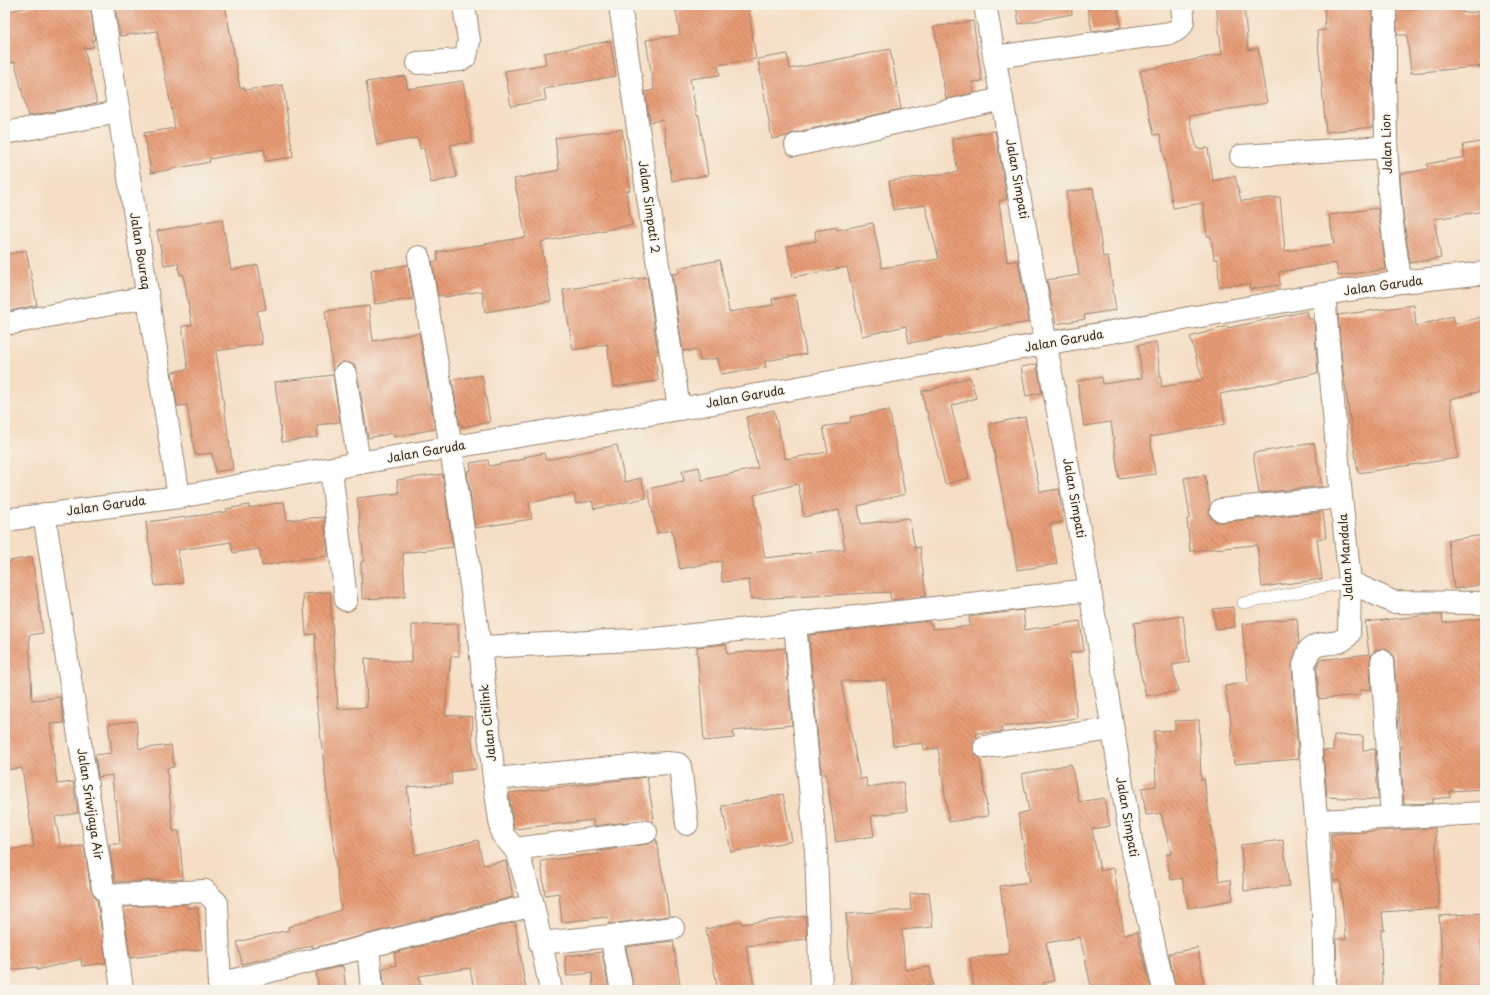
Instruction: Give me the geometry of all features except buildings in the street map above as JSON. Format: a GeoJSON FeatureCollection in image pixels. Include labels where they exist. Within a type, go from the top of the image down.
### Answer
{"type":"FeatureCollection","features":[{"type":"Feature","properties":{"kind":"street","name":"Jalan Bouraq"},"geometry":{"type":"LineString","coordinates":[[102,5],[179,497]]}},
{"type":"Feature","properties":{"kind":"street"},"geometry":{"type":"LineString","coordinates":[[418,63],[460,60],[466,56],[469,41],[464,5]]}},
{"type":"Feature","properties":{"kind":"street","name":"Jalan Simpati 2"},"geometry":{"type":"LineString","coordinates":[[620,5],[679,409]]}},
{"type":"Feature","properties":{"kind":"street","name":"Jalan Simpati"},"geometry":{"type":"LineString","coordinates":[[985,5],[1090,590],[1133,852],[1164,990]]}},
{"type":"Feature","properties":{"kind":"street"},"geometry":{"type":"LineString","coordinates":[[994,56],[1171,33],[1179,29],[1184,22],[1182,5]]}},
{"type":"Feature","properties":{"kind":"street","name":"Jalan Lion"},"geometry":{"type":"LineString","coordinates":[[1385,5],[1385,147],[1394,248],[1401,282]]}},
{"type":"Feature","properties":{"kind":"street"},"geometry":{"type":"LineString","coordinates":[[796,145],[1002,100]]}},
{"type":"Feature","properties":{"kind":"street"},"geometry":{"type":"LineString","coordinates":[[5,133],[119,112]]}},
{"type":"Feature","properties":{"kind":"street"},"geometry":{"type":"LineString","coordinates":[[1241,156],[1385,147]]}},
{"type":"Feature","properties":{"kind":"street","name":"Jalan Citilink"},"geometry":{"type":"LineString","coordinates":[[419,257],[451,448],[480,647],[494,779],[502,834],[515,849],[533,905],[551,990]]}},
{"type":"Feature","properties":{"kind":"street","name":"Jalan Garuda"},"geometry":{"type":"LineString","coordinates":[[5,520],[179,497],[359,463],[679,409],[1324,294],[1401,282],[1485,273]]}},
{"type":"Feature","properties":{"kind":"street","name":"Jalan Mandala"},"geometry":{"type":"LineString","coordinates":[[1324,294],[1341,497],[1350,582],[1349,634],[1346,639],[1339,642],[1318,645],[1309,650],[1304,665],[1317,821],[1325,990]]}},
{"type":"Feature","properties":{"kind":"street"},"geometry":{"type":"LineString","coordinates":[[12,323],[148,297]]}},
{"type":"Feature","properties":{"kind":"street"},"geometry":{"type":"LineString","coordinates":[[345,374],[359,463]]}},
{"type":"Feature","properties":{"kind":"street"},"geometry":{"type":"LineString","coordinates":[[331,469],[346,600]]}},
{"type":"Feature","properties":{"kind":"street"},"geometry":{"type":"LineString","coordinates":[[1221,510],[1341,497]]}},
{"type":"Feature","properties":{"kind":"street","name":"Jalan Sriwijaya Air"},"geometry":{"type":"LineString","coordinates":[[44,514],[103,888],[109,894],[122,990]]}},
{"type":"Feature","properties":{"kind":"street"},"geometry":{"type":"LineString","coordinates":[[1350,582],[1393,602],[1485,603]]}},
{"type":"Feature","properties":{"kind":"street"},"geometry":{"type":"LineString","coordinates":[[480,647],[655,639],[1090,590]]}},
{"type":"Feature","properties":{"kind":"street"},"geometry":{"type":"LineString","coordinates":[[795,624],[816,852],[821,990]]}},
{"type":"Feature","properties":{"kind":"street"},"geometry":{"type":"LineString","coordinates":[[1382,661],[1392,816]]}},
{"type":"Feature","properties":{"kind":"street"},"geometry":{"type":"LineString","coordinates":[[985,747],[1112,729]]}},
{"type":"Feature","properties":{"kind":"street"},"geometry":{"type":"LineString","coordinates":[[494,779],[666,763],[678,764],[680,766],[688,824]]}},
{"type":"Feature","properties":{"kind":"street"},"geometry":{"type":"LineString","coordinates":[[1317,821],[1392,816],[1485,813]]}},
{"type":"Feature","properties":{"kind":"street"},"geometry":{"type":"LineString","coordinates":[[515,849],[646,832]]}},
{"type":"Feature","properties":{"kind":"street"},"geometry":{"type":"LineString","coordinates":[[109,894],[118,895],[205,891],[217,903],[220,987],[368,946],[533,905]]}},
{"type":"Feature","properties":{"kind":"street"},"geometry":{"type":"LineString","coordinates":[[540,943],[673,928]]}},
{"type":"Feature","properties":{"kind":"street"},"geometry":{"type":"LineString","coordinates":[[611,936],[622,990]]}},
{"type":"Feature","properties":{"kind":"street"},"geometry":{"type":"LineString","coordinates":[[368,946],[372,990]]}},
{"type":"Feature","properties":{"kind":"lane"},"geometry":{"type":"LineString","coordinates":[[1243,603],[1350,582]]}}]}
